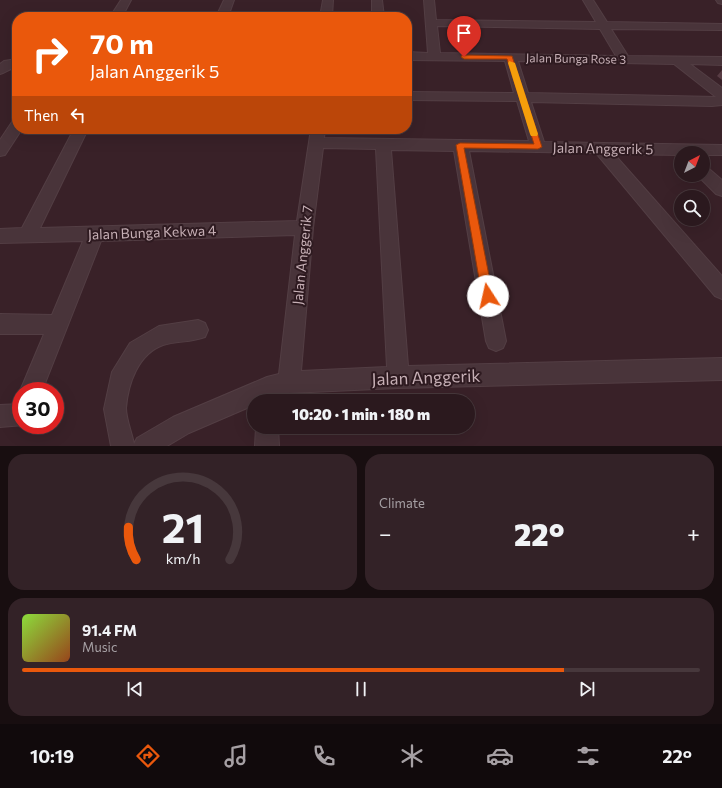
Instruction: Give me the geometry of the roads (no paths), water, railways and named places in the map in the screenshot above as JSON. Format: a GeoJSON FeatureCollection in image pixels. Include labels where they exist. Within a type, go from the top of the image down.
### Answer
{"type":"FeatureCollection","features":[{"type":"Feature","properties":{"kind":"street"},"geometry":{"type":"LineString","coordinates":[[119,12],[126,0]]}},
{"type":"Feature","properties":{"kind":"street"},"geometry":{"type":"LineString","coordinates":[[224,12],[229,0]]}},
{"type":"Feature","properties":{"kind":"street"},"geometry":{"type":"LineString","coordinates":[[327,12],[328,0]]}},
{"type":"Feature","properties":{"kind":"street"},"geometry":{"type":"LineString","coordinates":[[377,0],[378,12]]}},
{"type":"Feature","properties":{"kind":"street"},"geometry":{"type":"LineString","coordinates":[[429,0],[434,56]]}},
{"type":"Feature","properties":{"kind":"street"},"geometry":{"type":"LineString","coordinates":[[588,0],[624,59]]}},
{"type":"Feature","properties":{"kind":"street"},"geometry":{"type":"LineString","coordinates":[[430,23],[722,27]]}},
{"type":"Feature","properties":{"kind":"street","name":"Jalan Bunga Rose 3"},"geometry":{"type":"LineString","coordinates":[[412,56],[722,61]]}},
{"type":"Feature","properties":{"kind":"street"},"geometry":{"type":"LineString","coordinates":[[510,57],[538,147]]}},
{"type":"Feature","properties":{"kind":"street"},"geometry":{"type":"LineString","coordinates":[[677,60],[722,95]]}},
{"type":"Feature","properties":{"kind":"street"},"geometry":{"type":"LineString","coordinates":[[0,70],[8,64],[12,64]]}},
{"type":"Feature","properties":{"kind":"street"},"geometry":{"type":"LineString","coordinates":[[412,96],[722,101]]}},
{"type":"Feature","properties":{"kind":"street"},"geometry":{"type":"LineString","coordinates":[[0,151],[12,133]]}},
{"type":"Feature","properties":{"kind":"street"},"geometry":{"type":"LineString","coordinates":[[27,236],[78,134]]}},
{"type":"Feature","properties":{"kind":"street","name":"Jalan Anggerik 5"},"geometry":{"type":"LineString","coordinates":[[317,136],[383,144],[674,151]]}},
{"type":"Feature","properties":{"kind":"street","name":"Jalan Anggerik 7"},"geometry":{"type":"LineString","coordinates":[[289,382],[304,228],[317,136]]}},
{"type":"Feature","properties":{"kind":"street"},"geometry":{"type":"LineString","coordinates":[[383,144],[398,377]]}},
{"type":"Feature","properties":{"kind":"street"},"geometry":{"type":"LineString","coordinates":[[460,145],[496,341]]}},
{"type":"Feature","properties":{"kind":"street"},"geometry":{"type":"LineString","coordinates":[[600,148],[722,290]]}},
{"type":"Feature","properties":{"kind":"street","name":"Jalan Anggerik 5"},"geometry":{"type":"LineString","coordinates":[[710,150],[722,150]]}},
{"type":"Feature","properties":{"kind":"street"},"geometry":{"type":"LineString","coordinates":[[710,179],[722,190]]}},
{"type":"Feature","properties":{"kind":"street","name":"Jalan Bunga Kekwa 4"},"geometry":{"type":"LineString","coordinates":[[0,236],[304,228]]}},
{"type":"Feature","properties":{"kind":"street"},"geometry":{"type":"LineString","coordinates":[[35,382],[95,234]]}},
{"type":"Feature","properties":{"kind":"street"},"geometry":{"type":"LineString","coordinates":[[0,324],[58,325]]}},
{"type":"Feature","properties":{"kind":"street"},"geometry":{"type":"LineString","coordinates":[[123,446],[115,409],[123,372],[138,350],[159,336],[198,330]]}},
{"type":"Feature","properties":{"kind":"street","name":"Jalan Anggerik"},"geometry":{"type":"LineString","coordinates":[[267,394],[289,382],[398,377],[722,369]]}},
{"type":"Feature","properties":{"kind":"street","name":"Jalan Anggerik"},"geometry":{"type":"LineString","coordinates":[[145,446],[182,425],[247,401]]}},
{"type":"Feature","properties":{"kind":"street"},"geometry":{"type":"LineString","coordinates":[[0,416],[12,415]]}},
{"type":"Feature","properties":{"kind":"street"},"geometry":{"type":"LineString","coordinates":[[267,434],[267,446]]}}]}
